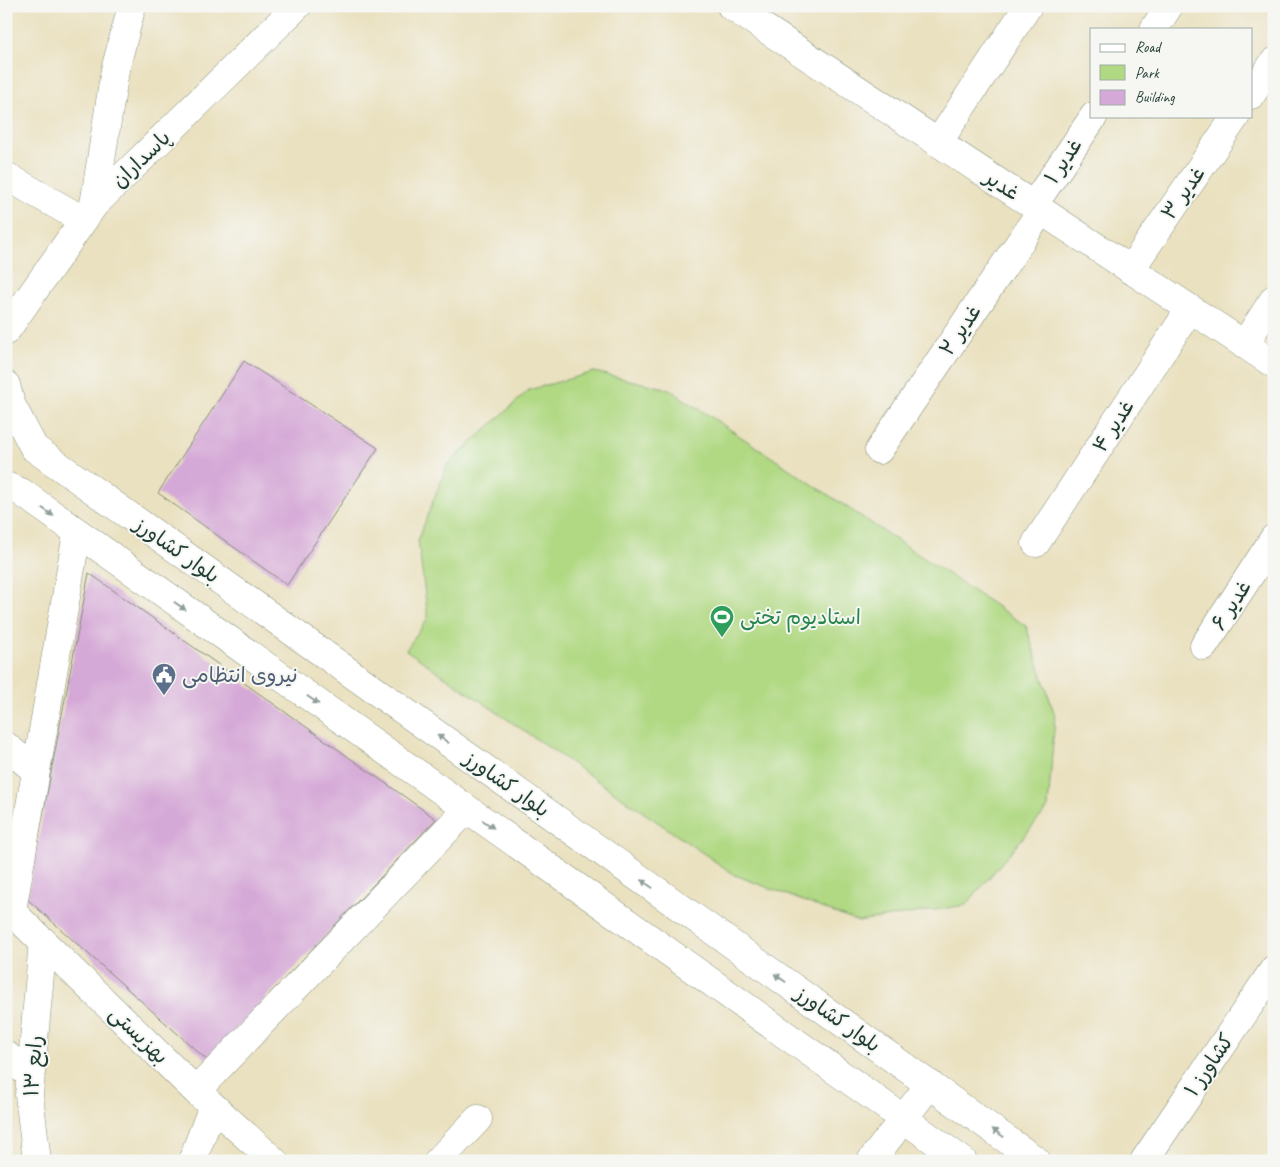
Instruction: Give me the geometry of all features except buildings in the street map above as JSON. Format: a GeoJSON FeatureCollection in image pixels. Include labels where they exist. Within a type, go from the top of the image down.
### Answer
{"type":"FeatureCollection","features":[{"type":"Feature","properties":{"kind":"street"},"geometry":{"type":"LineString","coordinates":[[9,184],[89,213],[115,70],[132,6]]}},
{"type":"Feature","properties":{"kind":"street","name":"پاسداران"},"geometry":{"type":"LineString","coordinates":[[6,331],[89,213],[297,6]]}},
{"type":"Feature","properties":{"kind":"street","name":"غدیر"},"geometry":{"type":"LineString","coordinates":[[731,6],[1274,364]]}},
{"type":"Feature","properties":{"kind":"street"},"geometry":{"type":"LineString","coordinates":[[938,143],[1028,6]]}},
{"type":"Feature","properties":{"kind":"street"},"geometry":{"type":"LineString","coordinates":[[1155,28],[1169,6]]}},
{"type":"Feature","properties":{"kind":"street"},"geometry":{"type":"LineString","coordinates":[[1252,93],[1274,62]]}},
{"type":"Feature","properties":{"kind":"street","name":"غدیر ۱"},"geometry":{"type":"LineString","coordinates":[[1037,208],[1093,118]]}},
{"type":"Feature","properties":{"kind":"street","name":"غدیر ۳"},"geometry":{"type":"LineString","coordinates":[[1130,270],[1235,118]]}},
{"type":"Feature","properties":{"kind":"street","name":"غدیر ۲"},"geometry":{"type":"LineString","coordinates":[[879,450],[1037,208]]}},
{"type":"Feature","properties":{"kind":"street"},"geometry":{"type":"LineString","coordinates":[[1244,344],[1274,298]]}},
{"type":"Feature","properties":{"kind":"street","name":"غدیر ۴"},"geometry":{"type":"LineString","coordinates":[[1036,543],[1190,309]]}},
{"type":"Feature","properties":{"kind":"street","name":"بلوار کشاورز"},"geometry":{"type":"LineString","coordinates":[[6,385],[11,404],[34,448],[1037,1161]]}},
{"type":"Feature","properties":{"kind":"street","name":"بلوار کشاورز"},"geometry":{"type":"LineString","coordinates":[[6,486],[21,492],[963,1161]]}},
{"type":"Feature","properties":{"kind":"street"},"geometry":{"type":"LineString","coordinates":[[9,908],[36,771],[77,533]]}},
{"type":"Feature","properties":{"kind":"street","name":"غدیر ۶"},"geometry":{"type":"LineString","coordinates":[[1204,646],[1274,538]]}},
{"type":"Feature","properties":{"kind":"street"},"geometry":{"type":"LineString","coordinates":[[212,628],[239,594]]}},
{"type":"Feature","properties":{"kind":"street"},"geometry":{"type":"LineString","coordinates":[[6,746],[36,771]]}},
{"type":"Feature","properties":{"kind":"street"},"geometry":{"type":"LineString","coordinates":[[192,1161],[205,1098],[466,809]]}},
{"type":"Feature","properties":{"kind":"street"},"geometry":{"type":"LineString","coordinates":[[650,940],[678,905]]}},
{"type":"Feature","properties":{"kind":"street","name":"بهزیستی"},"geometry":{"type":"LineString","coordinates":[[9,908],[205,1098],[274,1161]]}},
{"type":"Feature","properties":{"kind":"street","name":"رابع ۱۳"},"geometry":{"type":"LineString","coordinates":[[37,1161],[29,1095],[43,941]]}},
{"type":"Feature","properties":{"kind":"street","name":"کشاورز ۱"},"geometry":{"type":"LineString","coordinates":[[1144,1161],[1274,969]]}},
{"type":"Feature","properties":{"kind":"street"},"geometry":{"type":"LineString","coordinates":[[6,1055],[30,1075]]}},
{"type":"Feature","properties":{"kind":"street"},"geometry":{"type":"LineString","coordinates":[[871,1161],[930,1084]]}},
{"type":"Feature","properties":{"kind":"street"},"geometry":{"type":"LineString","coordinates":[[438,1161],[478,1120]]}},
{"type":"Feature","properties":{"kind":"green space","name":"استادیوم تختی"},"geometry":{"type":"Polygon","coordinates":[[[594,372],[669,389],[1026,626],[1055,716],[1048,808],[966,905],[858,922],[735,875],[406,650],[428,618],[418,540],[447,465],[529,390],[594,372]]]}},
{"type":"Feature","properties":{"kind":"place","name":"استادیوم تختی"},"geometry":{"type":"Point","coordinates":[722,638]}},
{"type":"Feature","properties":{"kind":"place","name":"نیروی انتظامی"},"geometry":{"type":"Point","coordinates":[164,696]}}]}
